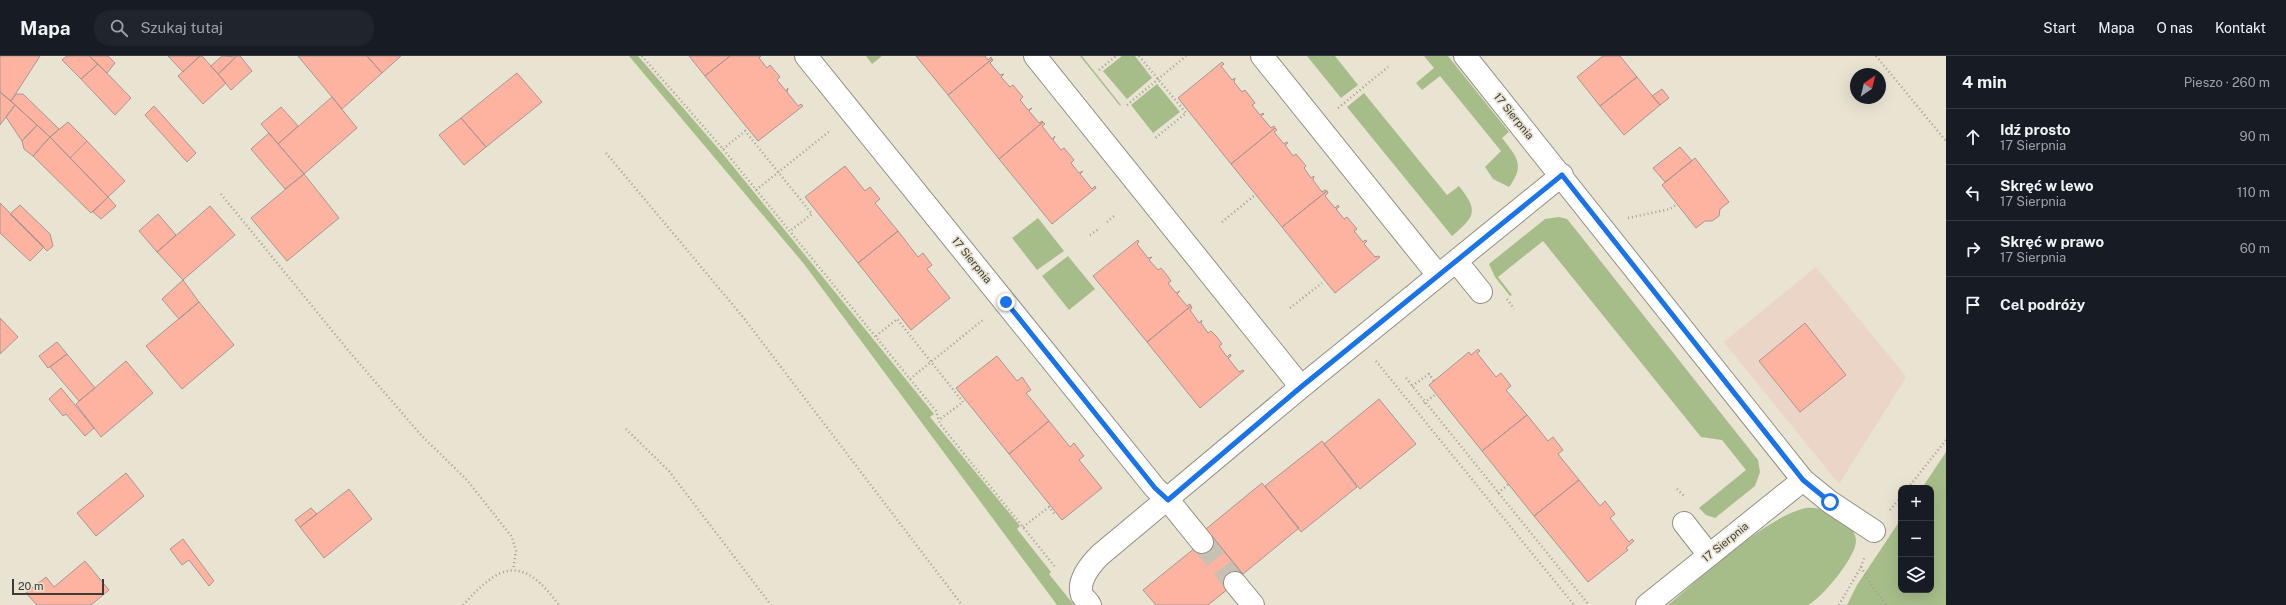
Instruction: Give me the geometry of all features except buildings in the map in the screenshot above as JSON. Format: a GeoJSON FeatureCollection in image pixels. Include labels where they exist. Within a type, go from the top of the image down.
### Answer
{"type":"FeatureCollection","features":[{"type":"Feature","properties":{"kind":"street","name":"17 Sierpnia"},"geometry":{"type":"LineString","coordinates":[[806,56],[1155,488],[1168,500],[1202,542]]}},
{"type":"Feature","properties":{"kind":"street"},"geometry":{"type":"LineString","coordinates":[[1035,56],[1301,387]]}},
{"type":"Feature","properties":{"kind":"street"},"geometry":{"type":"LineString","coordinates":[[1262,56],[1438,275]]}},
{"type":"Feature","properties":{"kind":"street","name":"17 Sierpnia"},"geometry":{"type":"LineString","coordinates":[[1465,56],[1562,175],[1803,480],[1830,502],[1874,531]]}},
{"type":"Feature","properties":{"kind":"street"},"geometry":{"type":"LineString","coordinates":[[1090,605],[1082,595],[1082,584],[1092,564],[1100,555],[1168,500],[1301,387],[1562,175]]}},
{"type":"Feature","properties":{"kind":"street"},"geometry":{"type":"LineString","coordinates":[[1456,261],[1480,292]]}},
{"type":"Feature","properties":{"kind":"street","name":"17 Sierpnia"},"geometry":{"type":"LineString","coordinates":[[1646,605],[1803,480]]}},
{"type":"Feature","properties":{"kind":"street"},"geometry":{"type":"LineString","coordinates":[[1684,523],[1709,554]]}},
{"type":"Feature","properties":{"kind":"street"},"geometry":{"type":"LineString","coordinates":[[1235,583],[1253,605]]}},
{"type":"Feature","properties":{"kind":"path"},"geometry":{"type":"LineString","coordinates":[[642,56],[723,149],[910,378],[936,411],[939,420],[1056,568]]}},
{"type":"Feature","properties":{"kind":"path"},"geometry":{"type":"LineString","coordinates":[[1099,70],[1116,56]]}},
{"type":"Feature","properties":{"kind":"path"},"geometry":{"type":"LineString","coordinates":[[1139,56],[1186,113],[1154,139]]}},
{"type":"Feature","properties":{"kind":"path"},"geometry":{"type":"LineString","coordinates":[[1127,105],[1186,56]]}},
{"type":"Feature","properties":{"kind":"path"},"geometry":{"type":"LineString","coordinates":[[1876,56],[1946,142]]}},
{"type":"Feature","properties":{"kind":"path"},"geometry":{"type":"LineString","coordinates":[[1332,112],[1388,67]]}},
{"type":"Feature","properties":{"kind":"path"},"geometry":{"type":"LineString","coordinates":[[723,149],[745,131],[779,173],[812,214],[790,232]]}},
{"type":"Feature","properties":{"kind":"path"},"geometry":{"type":"LineString","coordinates":[[756,190],[822,137]]}},
{"type":"Feature","properties":{"kind":"path"},"geometry":{"type":"LineString","coordinates":[[606,153],[743,317],[962,605]]}},
{"type":"Feature","properties":{"kind":"path"},"geometry":{"type":"LineString","coordinates":[[221,194],[347,349],[421,435],[467,480],[512,537],[516,551],[513,570]]}},
{"type":"Feature","properties":{"kind":"path"},"geometry":{"type":"LineString","coordinates":[[1222,222],[1255,195]]}},
{"type":"Feature","properties":{"kind":"path"},"geometry":{"type":"LineString","coordinates":[[1626,218],[1670,209],[1677,204]]}},
{"type":"Feature","properties":{"kind":"path"},"geometry":{"type":"LineString","coordinates":[[1107,222],[1115,215]]}},
{"type":"Feature","properties":{"kind":"path"},"geometry":{"type":"LineString","coordinates":[[1090,235],[1100,228]]}},
{"type":"Feature","properties":{"kind":"path"},"geometry":{"type":"LineString","coordinates":[[1290,308],[1322,283]]}},
{"type":"Feature","properties":{"kind":"path"},"geometry":{"type":"LineString","coordinates":[[1504,296],[1514,308]]}},
{"type":"Feature","properties":{"kind":"path"},"geometry":{"type":"LineString","coordinates":[[910,378],[989,315]]}},
{"type":"Feature","properties":{"kind":"path"},"geometry":{"type":"LineString","coordinates":[[876,336],[897,320],[963,402],[939,420]]}},
{"type":"Feature","properties":{"kind":"path"},"geometry":{"type":"LineString","coordinates":[[1375,360],[1574,605]]}},
{"type":"Feature","properties":{"kind":"path"},"geometry":{"type":"LineString","coordinates":[[1412,386],[1429,374],[1434,381]]}},
{"type":"Feature","properties":{"kind":"path"},"geometry":{"type":"LineString","coordinates":[[1406,378],[1424,403],[1589,605]]}},
{"type":"Feature","properties":{"kind":"path"},"geometry":{"type":"LineString","coordinates":[[1424,403],[1436,394]]}},
{"type":"Feature","properties":{"kind":"path"},"geometry":{"type":"LineString","coordinates":[[626,429],[669,471],[771,605]]}},
{"type":"Feature","properties":{"kind":"path"},"geometry":{"type":"LineString","coordinates":[[1910,485],[1946,440]]}},
{"type":"Feature","properties":{"kind":"path"},"geometry":{"type":"LineString","coordinates":[[1498,493],[1509,484]]}},
{"type":"Feature","properties":{"kind":"path"},"geometry":{"type":"LineString","coordinates":[[1677,489],[1686,498]]}},
{"type":"Feature","properties":{"kind":"path"},"geometry":{"type":"LineString","coordinates":[[1023,527],[1049,507],[1055,515]]}},
{"type":"Feature","properties":{"kind":"path"},"geometry":{"type":"LineString","coordinates":[[1861,566],[1874,589],[1887,605]]}},
{"type":"Feature","properties":{"kind":"path"},"geometry":{"type":"LineString","coordinates":[[463,605],[481,585],[497,573],[513,570],[529,575],[552,595],[559,605]]}},
{"type":"Feature","properties":{"kind":"shaded area"},"geometry":{"type":"Polygon","coordinates":[[[1816,267],[1905,375],[1905,379],[1839,484],[1724,342],[1816,267]]]}},
{"type":"Feature","properties":{"kind":"green space"},"geometry":{"type":"Polygon","coordinates":[[[629,56],[638,56],[723,154],[934,414],[930,417],[1020,526],[1017,529],[1051,572],[1049,574],[1074,605],[1057,605],[804,264],[629,56]]]}},
{"type":"Feature","properties":{"kind":"green space"},"geometry":{"type":"Polygon","coordinates":[[[866,56],[882,56],[872,64],[866,56]]]}},
{"type":"Feature","properties":{"kind":"green space"},"geometry":{"type":"Polygon","coordinates":[[[1080,56],[1082,56],[1121,105],[1120,106],[1080,56]]]}},
{"type":"Feature","properties":{"kind":"green space"},"geometry":{"type":"Polygon","coordinates":[[[1122,56],[1135,56],[1152,78],[1127,99],[1103,71],[1122,56]]]}},
{"type":"Feature","properties":{"kind":"green space"},"geometry":{"type":"Polygon","coordinates":[[[1307,56],[1335,56],[1358,85],[1341,98],[1307,56]]]}},
{"type":"Feature","properties":{"kind":"green space"},"geometry":{"type":"Polygon","coordinates":[[[1424,56],[1448,56],[1509,132],[1502,138],[1515,156],[1518,167],[1517,173],[1509,187],[1493,179],[1485,167],[1501,151],[1440,76],[1422,90],[1416,83],[1434,68],[1424,56]]]}},
{"type":"Feature","properties":{"kind":"green space"},"geometry":{"type":"Polygon","coordinates":[[[1157,84],[1180,112],[1153,133],[1131,105],[1157,84]]]}},
{"type":"Feature","properties":{"kind":"green space"},"geometry":{"type":"Polygon","coordinates":[[[1364,93],[1447,195],[1459,186],[1470,202],[1472,213],[1470,218],[1466,224],[1452,236],[1347,107],[1364,93]]]}},
{"type":"Feature","properties":{"kind":"green space"},"geometry":{"type":"Polygon","coordinates":[[[1559,217],[1567,219],[1758,460],[1760,472],[1755,486],[1715,518],[1706,515],[1699,508],[1746,470],[1722,440],[1701,437],[1543,241],[1498,277],[1512,295],[1510,296],[1495,277],[1489,264],[1545,219],[1559,217]]]}},
{"type":"Feature","properties":{"kind":"green space"},"geometry":{"type":"Polygon","coordinates":[[[1038,218],[1064,251],[1037,270],[1012,238],[1038,218]]]}},
{"type":"Feature","properties":{"kind":"green space"},"geometry":{"type":"Polygon","coordinates":[[[1068,256],[1095,289],[1069,310],[1042,276],[1068,256]]]}},
{"type":"Feature","properties":{"kind":"green space"},"geometry":{"type":"Polygon","coordinates":[[[1946,452],[1946,605],[1847,605],[1857,585],[1898,524],[1898,593],[1934,593],[1934,485],[1924,485],[1946,452]]]}},
{"type":"Feature","properties":{"kind":"green space"},"geometry":{"type":"Polygon","coordinates":[[[1806,508],[1815,508],[1829,513],[1852,529],[1856,540],[1855,547],[1845,566],[1830,586],[1814,601],[1808,605],[1668,605],[1754,535],[1790,513],[1806,508]]]}},
{"type":"Feature","properties":{"kind":"tunnel"},"geometry":{"type":"LineString","coordinates":[[1202,542],[1235,583]]}},
{"type":"Feature","properties":{"kind":"route"},"geometry":{"type":"LineString","coordinates":[[1006,302],[1155,488],[1168,500],[1301,387],[1562,175],[1803,480],[1830,502]]}}]}
